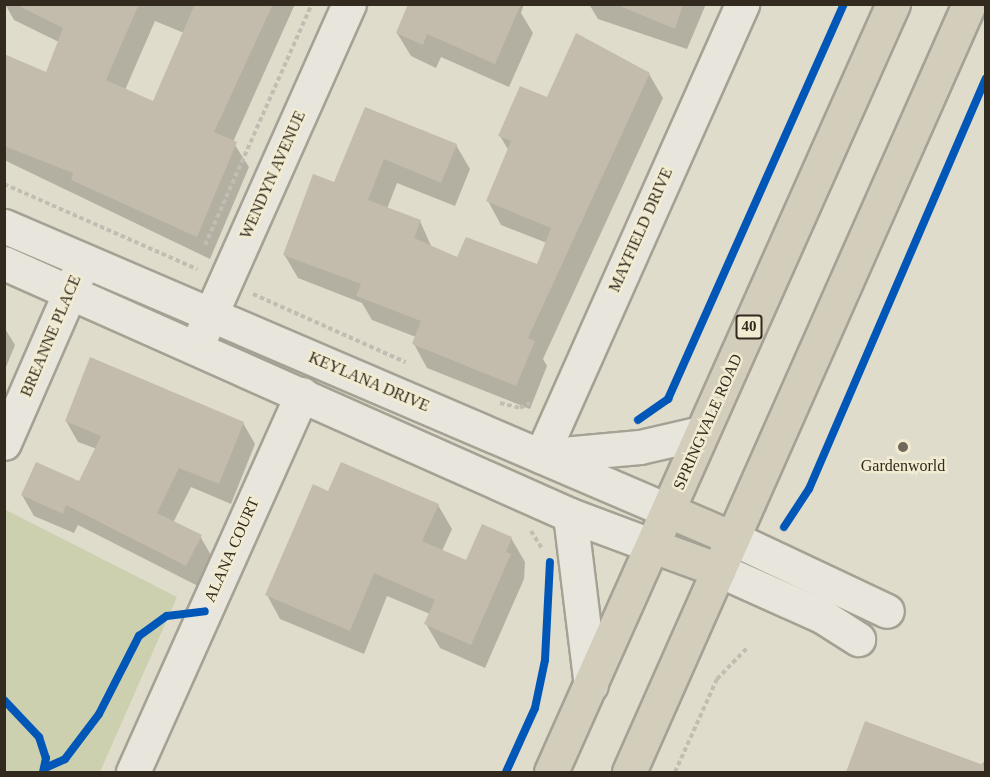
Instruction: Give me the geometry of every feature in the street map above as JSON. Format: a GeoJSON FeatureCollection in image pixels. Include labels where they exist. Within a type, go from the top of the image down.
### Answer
{"type":"FeatureCollection","features":[{"type":"Feature","properties":{"kind":"highway","name":"SPRINGVALE ROAD"},"geometry":{"type":"LineString","coordinates":[[551,772],[893,4]]}},
{"type":"Feature","properties":{"kind":"highway"},"geometry":{"type":"LineString","coordinates":[[629,772],[969,4]]}},
{"type":"Feature","properties":{"kind":"highway","name":"KEYLANA DRIVE"},"geometry":{"type":"LineString","coordinates":[[669,511],[732,538]]}},
{"type":"Feature","properties":{"kind":"highway"},"geometry":{"type":"LineString","coordinates":[[653,546],[719,570]]}},
{"type":"Feature","properties":{"kind":"street","name":"WENDYN AVENUE"},"geometry":{"type":"LineString","coordinates":[[197,346],[349,4]]}},
{"type":"Feature","properties":{"kind":"street","name":"MAYFIELD DRIVE"},"geometry":{"type":"LineString","coordinates":[[541,456],[742,4]]}},
{"type":"Feature","properties":{"kind":"street","name":"KEYLANA DRIVE"},"geometry":{"type":"LineString","coordinates":[[4,226],[669,511]]}},
{"type":"Feature","properties":{"kind":"street","name":"BREANNE PLACE"},"geometry":{"type":"LineString","coordinates":[[4,443],[84,261]]}},
{"type":"Feature","properties":{"kind":"street"},"geometry":{"type":"LineString","coordinates":[[4,262],[197,346],[570,515],[653,546]]}},
{"type":"Feature","properties":{"kind":"street","name":"ALANA COURT"},"geometry":{"type":"LineString","coordinates":[[133,772],[302,394]]}},
{"type":"Feature","properties":{"kind":"street"},"geometry":{"type":"LineString","coordinates":[[541,456],[640,447],[701,434]]}},
{"type":"Feature","properties":{"kind":"street"},"geometry":{"type":"LineString","coordinates":[[570,515],[591,686]]}},
{"type":"Feature","properties":{"kind":"street"},"geometry":{"type":"LineString","coordinates":[[732,538],[887,611]]}},
{"type":"Feature","properties":{"kind":"street"},"geometry":{"type":"LineString","coordinates":[[719,570],[822,616],[858,639]]}},
{"type":"Feature","properties":{"kind":"path"},"geometry":{"type":"LineString","coordinates":[[203,249],[312,4]]}},
{"type":"Feature","properties":{"kind":"path"},"geometry":{"type":"LineString","coordinates":[[4,184],[418,368]]}},
{"type":"Feature","properties":{"kind":"path"},"geometry":{"type":"LineString","coordinates":[[195,268],[199,259]]}},
{"type":"Feature","properties":{"kind":"path"},"geometry":{"type":"LineString","coordinates":[[494,401],[520,408],[539,399]]}},
{"type":"Feature","properties":{"kind":"path"},"geometry":{"type":"LineString","coordinates":[[675,772],[717,679],[747,648]]}},
{"type":"Feature","properties":{"kind":"green space"},"geometry":{"type":"Polygon","coordinates":[[[4,509],[177,597],[100,772],[5,772],[4,509]]]}},
{"type":"Feature","properties":{"kind":"building"},"geometry":{"type":"Polygon","coordinates":[[[15,4],[139,4],[106,80],[153,101],[195,4],[273,4],[214,132],[237,142],[197,237],[71,180],[73,173],[4,146],[4,54],[46,72],[63,28],[15,4]]]}},
{"type":"Feature","properties":{"kind":"building"},"geometry":{"type":"Polygon","coordinates":[[[408,4],[521,4],[495,64],[427,34],[423,45],[396,33],[408,4]]]}},
{"type":"Feature","properties":{"kind":"building"},"geometry":{"type":"Polygon","coordinates":[[[615,4],[683,4],[675,29],[615,4]]]}},
{"type":"Feature","properties":{"kind":"building"},"geometry":{"type":"Polygon","coordinates":[[[576,33],[650,73],[528,338],[535,341],[516,386],[412,344],[421,321],[356,296],[361,284],[283,255],[313,174],[334,182],[365,107],[457,144],[441,183],[384,159],[368,200],[421,220],[414,238],[457,257],[466,237],[537,264],[551,228],[486,201],[511,141],[498,136],[520,86],[547,97],[576,33]]]}},
{"type":"Feature","properties":{"kind":"building"},"geometry":{"type":"Polygon","coordinates":[[[90,357],[244,422],[219,484],[179,468],[157,513],[202,535],[186,566],[66,505],[63,514],[21,495],[36,462],[79,481],[101,436],[65,421],[90,357]]]}},
{"type":"Feature","properties":{"kind":"building"},"geometry":{"type":"Polygon","coordinates":[[[341,462],[439,504],[422,541],[466,560],[482,524],[512,537],[506,552],[511,554],[471,645],[424,624],[435,600],[374,573],[350,631],[265,595],[313,484],[328,491],[341,462]]]}},
{"type":"Feature","properties":{"kind":"building"},"geometry":{"type":"Polygon","coordinates":[[[865,721],[986,766],[986,772],[846,772],[865,721]]]}},
{"type":"Feature","properties":{"kind":"cycle path"},"geometry":{"type":"LineString","coordinates":[[638,420],[668,399],[844,4]]}},
{"type":"Feature","properties":{"kind":"cycle path"},"geometry":{"type":"LineString","coordinates":[[784,527],[809,489],[986,78]]}},
{"type":"Feature","properties":{"kind":"cycle path"},"geometry":{"type":"LineString","coordinates":[[506,772],[535,708],[545,660],[550,562]]}},
{"type":"Feature","properties":{"kind":"cycle path"},"geometry":{"type":"LineString","coordinates":[[45,768],[65,759],[99,714],[139,636],[167,616],[205,611]]}},
{"type":"Feature","properties":{"kind":"cycle path"},"geometry":{"type":"LineString","coordinates":[[4,700],[39,737],[46,758],[43,772]]}},
{"type":"Feature","properties":{"kind":"place","name":"Gardenworld"},"geometry":{"type":"Point","coordinates":[903,447]}}]}
